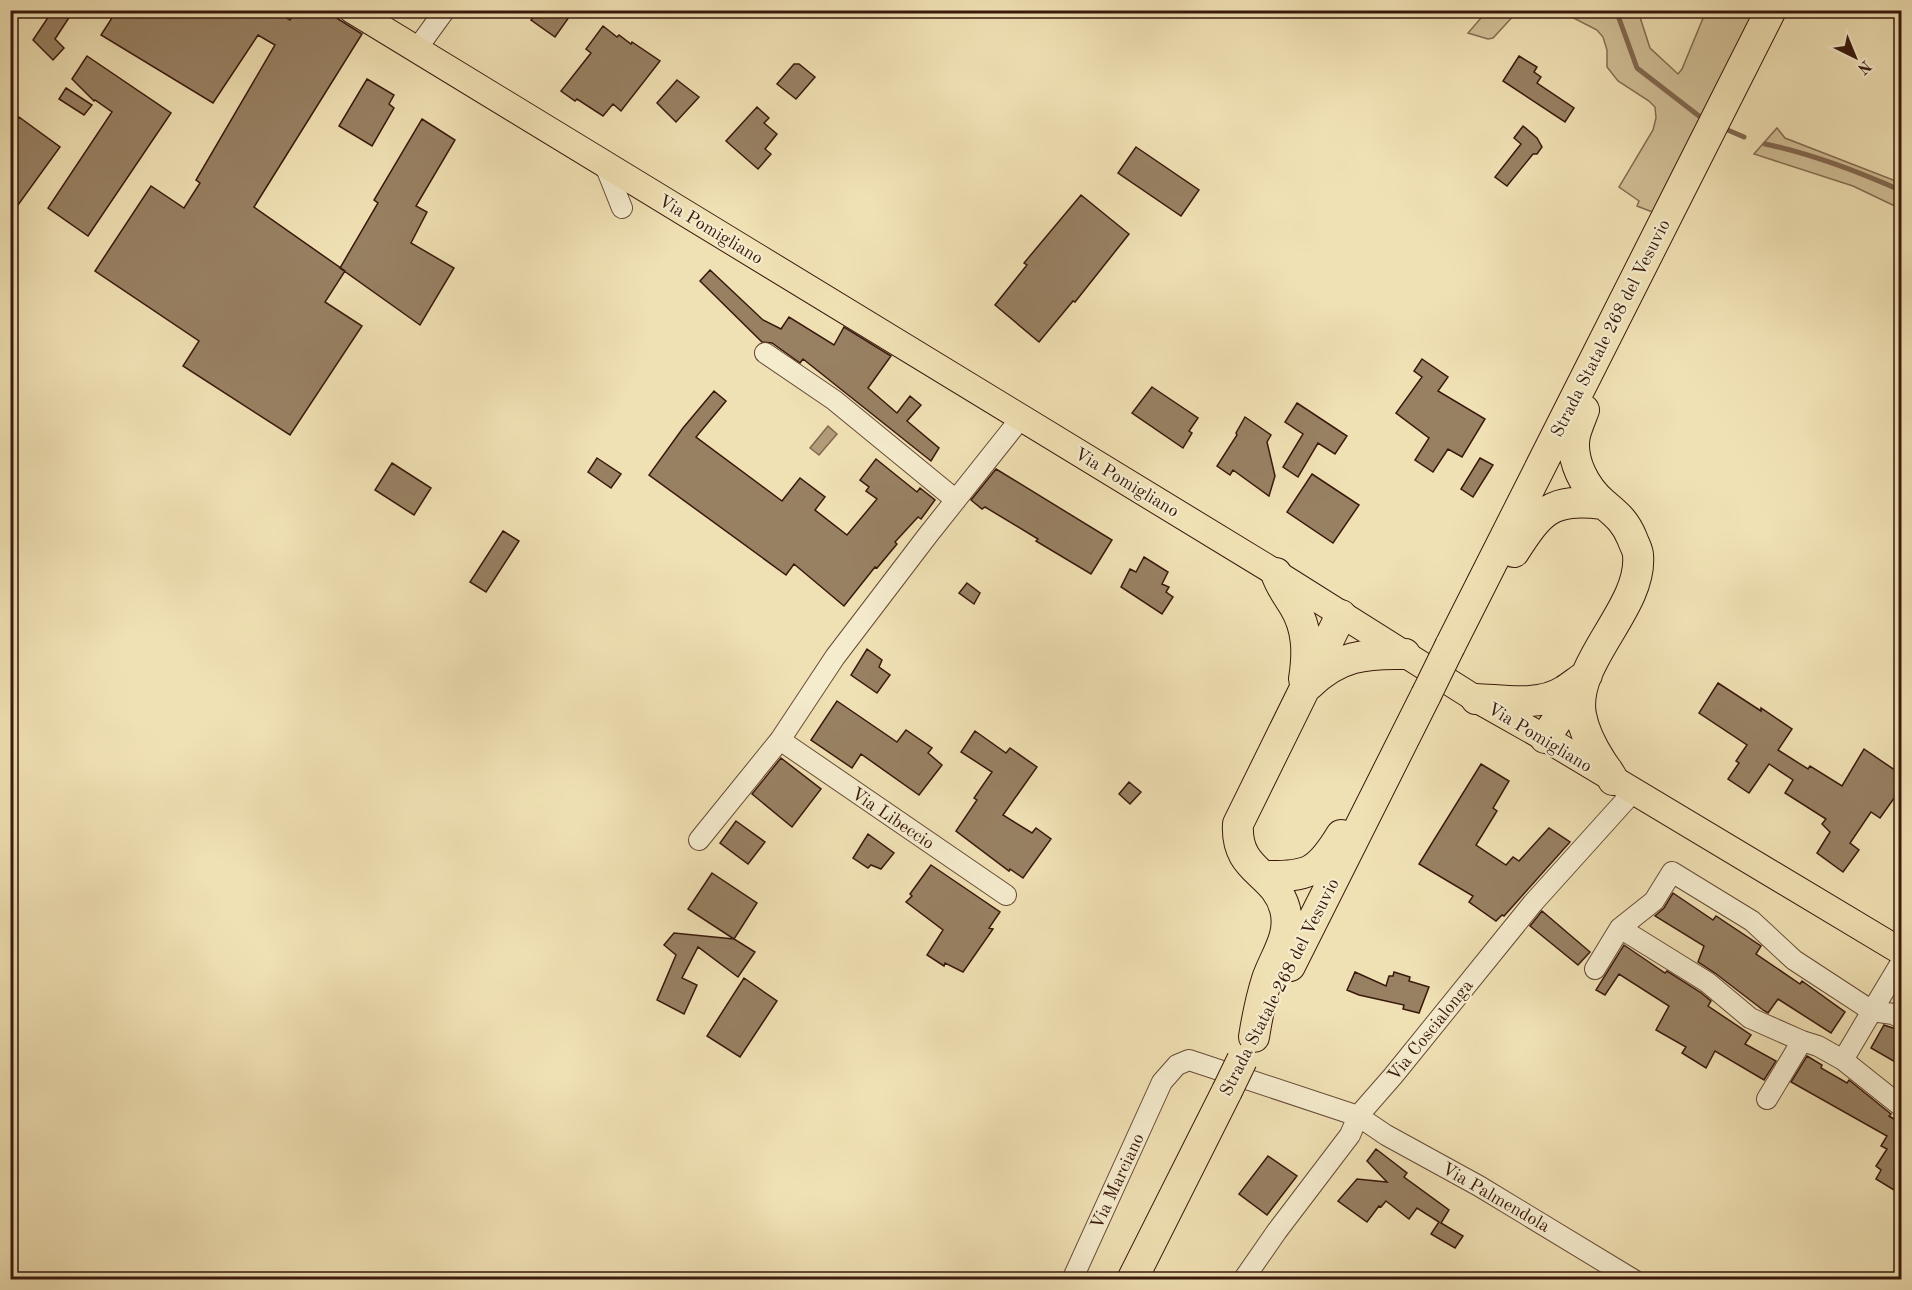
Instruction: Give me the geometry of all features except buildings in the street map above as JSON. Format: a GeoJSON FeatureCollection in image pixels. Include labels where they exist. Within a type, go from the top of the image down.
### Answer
{"type":"FeatureCollection","features":[{"type":"Feature","properties":{"kind":"highway","name":"Strada Statale 268 del Vesuvio"},"geometry":{"type":"LineString","coordinates":[[1132,1280],[1771,10]]}},
{"type":"Feature","properties":{"kind":"highway"},"geometry":{"type":"LineString","coordinates":[[1623,786],[1588,738],[1582,720],[1580,702],[1582,687],[1587,675],[1638,574],[1639,553],[1628,527],[1614,511],[1603,504],[1587,484],[1578,468],[1574,449],[1575,434],[1585,407],[1627,317],[1645,260]]}},
{"type":"Feature","properties":{"kind":"highway"},"geometry":{"type":"LineString","coordinates":[[1464,619],[1491,585],[1530,526],[1543,514],[1566,502],[1582,501],[1603,504]]}},
{"type":"Feature","properties":{"kind":"highway"},"geometry":{"type":"LineString","coordinates":[[1276,573],[1280,585],[1295,607],[1305,628],[1307,655],[1302,691]]}},
{"type":"Feature","properties":{"kind":"highway"},"geometry":{"type":"LineString","coordinates":[[1248,1049],[1265,986],[1287,929],[1285,910],[1279,894],[1246,860],[1237,836],[1238,824],[1341,615]]}},
{"type":"Feature","properties":{"kind":"highway"},"geometry":{"type":"LineString","coordinates":[[1302,691],[1324,670],[1348,658],[1375,654],[1405,654]]}},
{"type":"Feature","properties":{"kind":"highway"},"geometry":{"type":"LineString","coordinates":[[1476,699],[1528,702],[1564,692],[1587,675]]}},
{"type":"Feature","properties":{"kind":"highway"},"geometry":{"type":"LineString","coordinates":[[1545,738],[1587,675]]}},
{"type":"Feature","properties":{"kind":"highway"},"geometry":{"type":"LineString","coordinates":[[1264,876],[1293,877],[1309,872],[1322,861],[1333,849],[1362,801],[1396,753]]}},
{"type":"Feature","properties":{"kind":"main road","name":"Via Pomigliano"},"geometry":{"type":"LineString","coordinates":[[352,10],[1276,573],[1476,699],[1902,952]]}},
{"type":"Feature","properties":{"kind":"street"},"geometry":{"type":"LineString","coordinates":[[416,50],[445,10]]}},
{"type":"Feature","properties":{"kind":"street"},"geometry":{"type":"LineString","coordinates":[[604,163],[622,208]]}},
{"type":"Feature","properties":{"kind":"street"},"geometry":{"type":"LineString","coordinates":[[765,353],[834,400],[956,500]]}},
{"type":"Feature","properties":{"kind":"street"},"geometry":{"type":"LineString","coordinates":[[699,840],[780,740],[835,657],[1021,418]]}},
{"type":"Feature","properties":{"kind":"street","name":"Via Libeccio"},"geometry":{"type":"LineString","coordinates":[[780,740],[1006,895]]}},
{"type":"Feature","properties":{"kind":"street","name":"Via Coscialonga"},"geometry":{"type":"LineString","coordinates":[[1243,1280],[1350,1135],[1358,1116],[1533,903],[1623,786]]}},
{"type":"Feature","properties":{"kind":"street"},"geometry":{"type":"LineString","coordinates":[[1595,969],[1620,928],[1654,901],[1672,872],[1752,921],[1794,960],[1872,1011],[1893,1014],[1902,1019]]}},
{"type":"Feature","properties":{"kind":"street"},"geometry":{"type":"LineString","coordinates":[[1620,928],[1707,982],[1750,1018],[1818,1046],[1843,1060],[1902,1107]]}},
{"type":"Feature","properties":{"kind":"street"},"geometry":{"type":"LineString","coordinates":[[1843,1060],[1902,961]]}},
{"type":"Feature","properties":{"kind":"street"},"geometry":{"type":"LineString","coordinates":[[1767,1099],[1802,1041]]}},
{"type":"Feature","properties":{"kind":"street","name":"Via Palmendola"},"geometry":{"type":"LineString","coordinates":[[1162,1082],[1177,1065],[1189,1060],[1358,1116],[1386,1135],[1479,1186],[1634,1280]]}},
{"type":"Feature","properties":{"kind":"street","name":"Via Marciano"},"geometry":{"type":"LineString","coordinates":[[1072,1280],[1162,1082]]}},
{"type":"Feature","properties":{"kind":"shaded area"},"geometry":{"type":"Polygon","coordinates":[[[1487,11],[1638,11],[1650,48],[1678,74],[1706,11],[1759,11],[1655,213],[1637,206],[1639,201],[1619,187],[1653,130],[1656,118],[1655,107],[1618,81],[1607,67],[1607,50],[1603,37],[1597,30],[1566,14],[1526,15],[1517,12],[1493,38],[1488,39],[1468,33],[1487,11]]]}},
{"type":"Feature","properties":{"kind":"shaded area"},"geometry":{"type":"Polygon","coordinates":[[[1777,128],[1785,138],[1901,183],[1901,209],[1853,186],[1754,154],[1777,128]]]}},
{"type":"Feature","properties":{"kind":"shaded area"},"geometry":{"type":"Polygon","coordinates":[[[828,426],[837,434],[819,455],[810,448],[828,426]]]}},
{"type":"Feature","properties":{"kind":"waterway"},"geometry":{"type":"LineString","coordinates":[[1616,10],[1637,68],[1707,120]]}},
{"type":"Feature","properties":{"kind":"waterway"},"geometry":{"type":"LineString","coordinates":[[1723,128],[1744,137]]}},
{"type":"Feature","properties":{"kind":"waterway"},"geometry":{"type":"LineString","coordinates":[[1765,144],[1835,164],[1902,191]]}}]}
